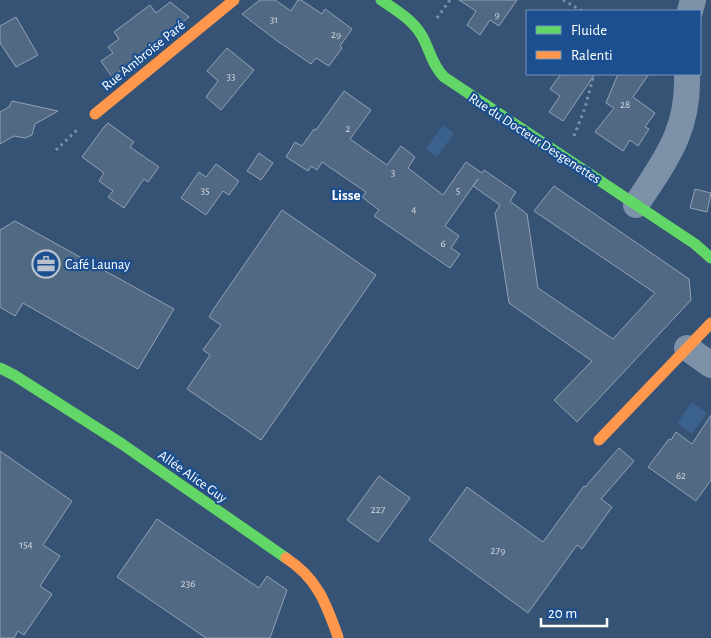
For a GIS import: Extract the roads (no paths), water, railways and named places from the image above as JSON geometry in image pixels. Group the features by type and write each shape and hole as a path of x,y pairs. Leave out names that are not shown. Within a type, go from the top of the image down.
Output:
{"street":[{"name":"Rue Ambroise Paré","path":"95,114 234,0"},
{"name":"Rue du Docteur Desgenettes","path":"381,0 414,25 423,37 436,70 444,77 695,244 711,258"},
{"path":"636,205 672,150 683,122 687,75"},
{"path":"599,440 711,323"},
{"path":"687,348 711,365"},
{"name":"Allée Alice Guy","path":"0,368 122,444 302,568 325,600 338,637"}],"water":[{"path":"443,125 454,133 437,157 426,149"},
{"path":"692,402 707,413 692,434 677,423"}],"place":[{"name":"Café Launay","path":"46,264"}],"district":[{"name":"Lisse","path":"346,195"}]}
